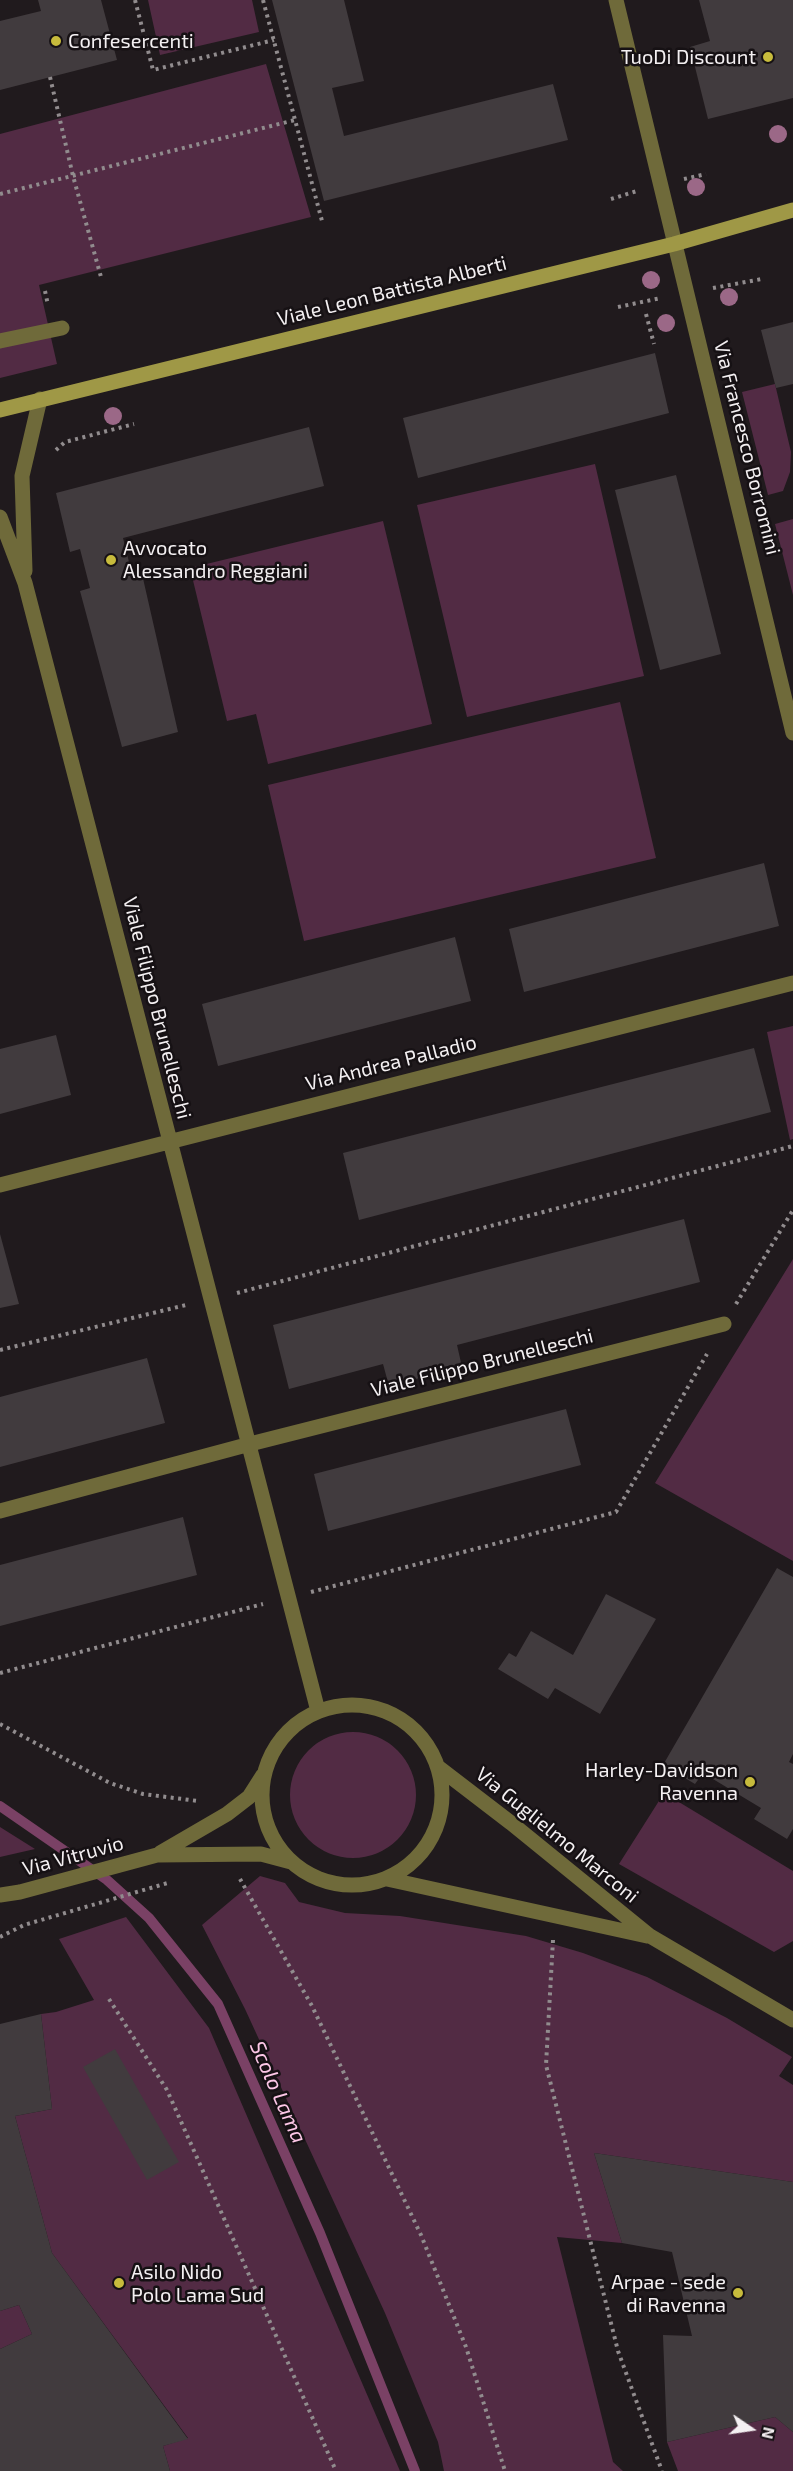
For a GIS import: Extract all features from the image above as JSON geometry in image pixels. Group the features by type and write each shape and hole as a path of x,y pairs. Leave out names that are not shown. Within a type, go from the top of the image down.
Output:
{"main road":[{"name":"Viale Leon Battista Alberti","path":"0,410 674,244 793,210"}],"street":[{"name":"Via Francesco Borromini","path":"616,0 793,733"},
{"path":"0,341 62,328"},
{"name":"Viale Filippo Brunelleschi","path":"25,583 22,476 40,399"},
{"name":"Viale Filippo Brunelleschi","path":"0,517 25,583 318,1711"},
{"name":"Via Andrea Palladio","path":"0,1185 793,982"},
{"name":"Viale Filippo Brunelleschi","path":"0,1511 250,1444 724,1324"},
{"path":"348,1705 376,1708 403,1721 424,1741 438,1767 442,1793 439,1820 428,1845 410,1865 387,1879 358,1886 329,1883 303,1871 281,1852 267,1827 262,1799 265,1772 276,1746 295,1725 318,1711 348,1705"},
{"name":"Via Guglielmo Marconi","path":"438,1767 651,1936 793,2020"},
{"name":"Via Vitruvio","path":"150,1857 227,1814 249,1797 265,1772"},
{"name":"Via Vitruvio","path":"0,1895 20,1892 150,1857 261,1854 294,1863"},
{"name":"Via Guglielmo Marconi","path":"387,1879 651,1936"}],"path":[{"path":"135,0 153,69 274,40"},
{"path":"263,0 322,221"},
{"path":"50,77 73,176 101,277"},
{"path":"0,194 295,120"},
{"path":"646,314 654,344"},
{"path":"52,454 65,442 134,424"},
{"path":"0,1350 212,1299 793,1146"},
{"path":"0,1673 616,1512 724,1324 793,1210"},
{"path":"0,1724 110,1783 143,1794 202,1801"},
{"path":"239,1876 312,2006 421,2235 466,2347 505,2471"},
{"path":"0,1937 24,1924 172,1882"},
{"path":"553,1939 546,2065 618,2351 662,2471"},
{"path":"109,1999 167,2090 336,2471"}],"shaded area":[{"path":"148,0 252,0 259,32 160,55"},
{"path":"266,64 311,217 39,285 57,364 0,378 0,134"},
{"path":"775,384 791,452 790,472 783,491 768,495 742,392"},
{"path":"595,464 644,676 467,717 417,505"},
{"path":"793,519 793,595 775,524"},
{"path":"383,521 432,724 268,764 256,714 227,721 190,568"},
{"path":"620,702 656,858 304,941 268,785"},
{"path":"793,1026 793,1139 790,1140 767,1032"},
{"path":"793,1259 793,1561 655,1483"},
{"path":"353,1732 377,1737 397,1751 411,1771 416,1795 411,1819 397,1839 377,1853 353,1858 329,1853 309,1839 295,1819 290,1795 295,1771 309,1751 329,1737"},
{"path":"664,1793 793,1871 793,1941 774,1952 619,1864"},
{"path":"0,1827 35,1849 0,1857"},
{"path":"260,1876 285,1883 299,1902 345,1913 400,1916 526,1936 583,1953 647,1977 727,2018 792,2057 779,2076 793,2085 793,2182 594,2153 622,2243 557,2237 613,2462 623,2471 444,2471 438,2442 385,2313 245,2009 202,1925"},
{"path":"126,1917 209,2028 400,2471 170,2471 163,2446 188,2438 52,2253 15,2116 52,2109 41,2014 56,2012 94,2000 59,1939"},
{"path":"19,2305 32,2334 0,2349 0,2311"},
{"path":"775,2417 793,2432 793,2471 678,2471 667,2442"}],"building":[{"name":"Confesercenti","path":"38,0 101,0 117,60 0,90 0,21 41,11"},
{"path":"272,0 344,0 364,81 332,88 344,136 553,84 568,140 324,201"},
{"path":"699,0 793,0 793,98 708,119 690,47 710,41"},
{"path":"793,322 793,384 776,388 761,330"},
{"path":"655,353 669,413 418,478 403,418"},
{"path":"309,427 324,486 123,538 133,578 142,574 178,732 122,747 80,591 90,588 80,549 70,552 56,493"},
{"path":"676,475 721,654 660,670 615,490"},
{"path":"764,863 779,926 524,992 509,929"},
{"path":"455,937 471,1001 218,1066 202,1004"},
{"path":"56,1035 71,1095 0,1114 0,1049"},
{"path":"754,1048 771,1112 359,1220 343,1153"},
{"path":"684,1219 700,1282 457,1345 462,1367 389,1386 383,1364 289,1389 273,1325"},
{"path":"0,1234 19,1304 0,1308"},
{"path":"147,1358 165,1423 0,1467 0,1397"},
{"path":"566,1409 581,1465 328,1531 314,1474"},
{"path":"183,1517 197,1575 0,1626 0,1565"},
{"path":"777,1568 793,1577 793,1754 789,1762 793,1764 793,1829 787,1839 754,1819 761,1808 703,1773 695,1784 663,1765"},
{"path":"606,1594 656,1619 600,1714 555,1688 548,1699 498,1669 509,1653 516,1657 531,1631 573,1655"},
{"path":"41,2014 52,2109 15,2116 52,2253 188,2439 163,2446 170,2471 0,2471 0,2349 32,2334 19,2305 0,2311 0,2024"},
{"path":"115,2049 179,2162 147,2180 83,2067"},
{"name":"Arpae - sede di Ravenna","path":"594,2153 793,2182 793,2432 775,2417 667,2442 663,2335 692,2336 672,2252 622,2243"}],"waterway":[{"name":"Scolo Lama","path":"0,1806 107,1880 149,1918 218,2004 320,2233 415,2471"}],"place":[{"name":"Confesercenti","path":"56,41"},
{"name":"TuoDi Discount","path":"768,57"},
{"name":"Avvocato Alessandro Reggiani","path":"111,560"},
{"name":"Harley-Davidson Ravenna","path":"750,1782"},
{"name":"Asilo Nido Polo Lama Sud","path":"119,2283"},
{"name":"Arpae - sede di Ravenna","path":"738,2293"}]}
